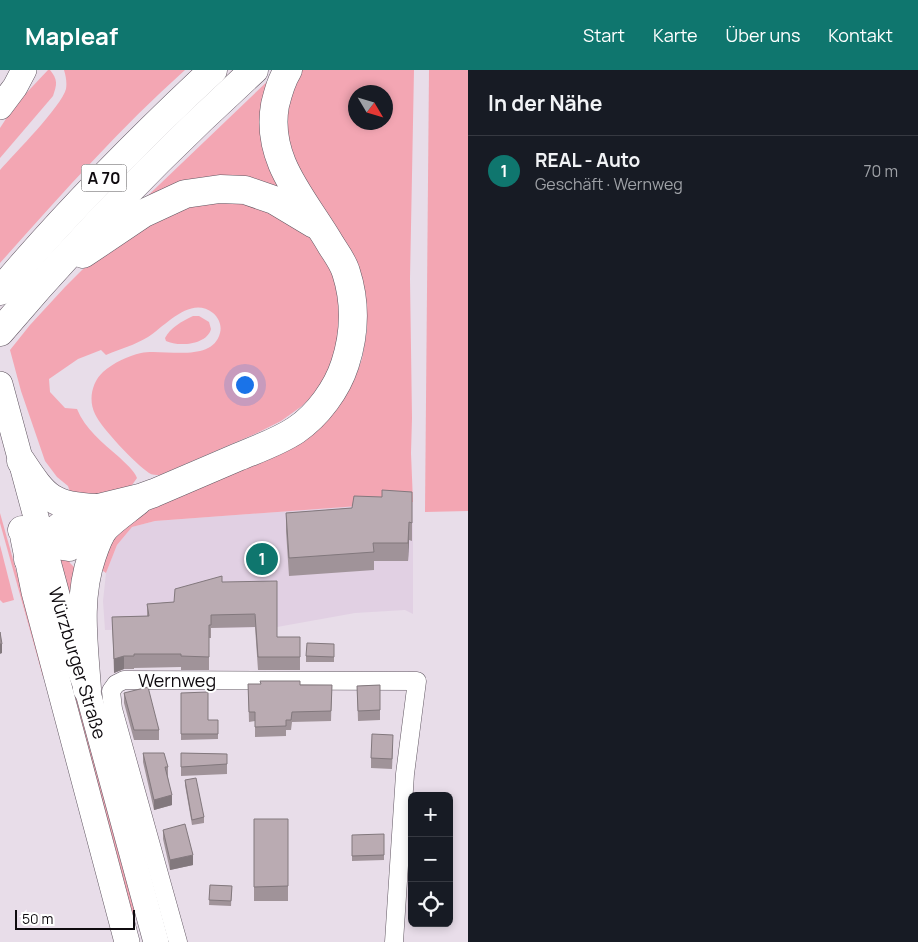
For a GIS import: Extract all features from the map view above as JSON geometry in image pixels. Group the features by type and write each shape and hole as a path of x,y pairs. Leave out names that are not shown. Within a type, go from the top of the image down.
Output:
{"highway":[{"name":"A 70","path":"0,291 74,209 213,70"},
{"name":"A 70","path":"0,332 41,284 126,193 254,70"},
{"path":"31,544 69,547 101,519 143,497 274,442 297,430 314,414 330,394 342,374 354,326 353,302 345,270 321,228 286,174 273,136 277,97 288,70"},
{"path":"41,284 144,213 185,194 220,188 245,190 274,200 321,228"},
{"path":"11,455 38,486 58,503 76,507 101,519"},
{"path":"87,689 83,627 84,583 101,519"}],"main road":[{"path":"0,82 14,70"},
{"path":"0,107 15,87 24,70"},
{"name":"Würzburger Straße","path":"3,395 11,455 31,544 87,689 156,942"},
{"name":"Würzburger Straße","path":"31,544 34,592 69,720 93,819 127,940"}],"street":[{"name":"Wernweg","path":"178,942 114,709 111,691 116,684 124,680 417,681 405,774 394,942"}],"shaded area":[{"path":"48,70 56,79 53,96 0,158 0,128 15,105"},
{"path":"64,70 185,70 113,140 0,263 0,170 56,107 66,89"},
{"path":"299,70 414,70 410,279 413,502 155,521 132,527 117,545 106,573 96,566 108,543 129,522 339,402 354,380 362,359 367,330 366,303 306,191 281,121"},
{"path":"429,70 468,70 468,511 425,512"},
{"path":"274,75 291,196 258,185 137,206"},
{"path":"243,200 283,213 319,244 343,295 343,342 318,390 302,406 281,421 257,433 160,475 149,473 104,428 93,409 92,392 96,381 103,372 126,358 150,352 197,352 215,343 221,328 217,317 205,308 196,307 188,310 171,319 148,337 133,345 106,355 101,350 78,359 49,379 50,392 65,408 77,409 90,429 134,472 137,478 132,485 91,499 71,495 68,486 57,477 45,461 21,391 10,350 65,287 82,270 110,248 185,205"},
{"path":"193,316 199,316 209,322 211,329 204,338 184,344 166,341 167,334 173,328"},
{"path":"413,502 413,614 405,610 355,613 277,627 105,630 103,601 106,573 117,545 132,527 155,521"},
{"path":"0,513 46,677 43,677 0,523"},
{"path":"0,545 14,600 3,603 0,600"},
{"path":"68,557 70,563 78,571 74,612 54,561"},
{"path":"47,581 139,914 131,917 63,656"}],"building":[{"path":"382,490 412,492 412,523 409,522 408,543 373,543 374,552 289,558 286,513 352,508 354,496 382,497"},
{"path":"222,576 222,582 277,581 277,637 300,637 300,657 258,657 255,614 211,615 211,625 209,625 209,657 181,656 181,654 134,654 134,656 114,659 112,617 149,616 147,604 174,602 175,589"},
{"path":"307,643 334,644 334,657 306,656"},
{"path":"260,681 300,681 300,685 332,685 331,711 292,712 291,720 286,720 286,726 255,727 255,712 249,712 248,684 261,684"},
{"path":"380,685 380,710 358,711 357,686"},
{"path":"148,687 159,730 134,730 124,693"},
{"path":"208,692 208,720 218,720 218,734 181,734 181,693"},
{"path":"372,734 393,735 392,759 371,758"},
{"path":"143,753 164,753 168,767 165,767 172,795 154,800"},
{"path":"181,753 227,754 227,764 181,767"},
{"path":"196,778 204,817 192,820 185,780"},
{"path":"254,819 288,819 288,886 254,887"},
{"path":"185,824 193,855 170,860 163,830"},
{"path":"384,834 384,855 352,856 352,835"},
{"path":"210,885 232,886 231,901 209,900"}],"place":[{"name":"REAL - Auto","path":"262,559"}]}
